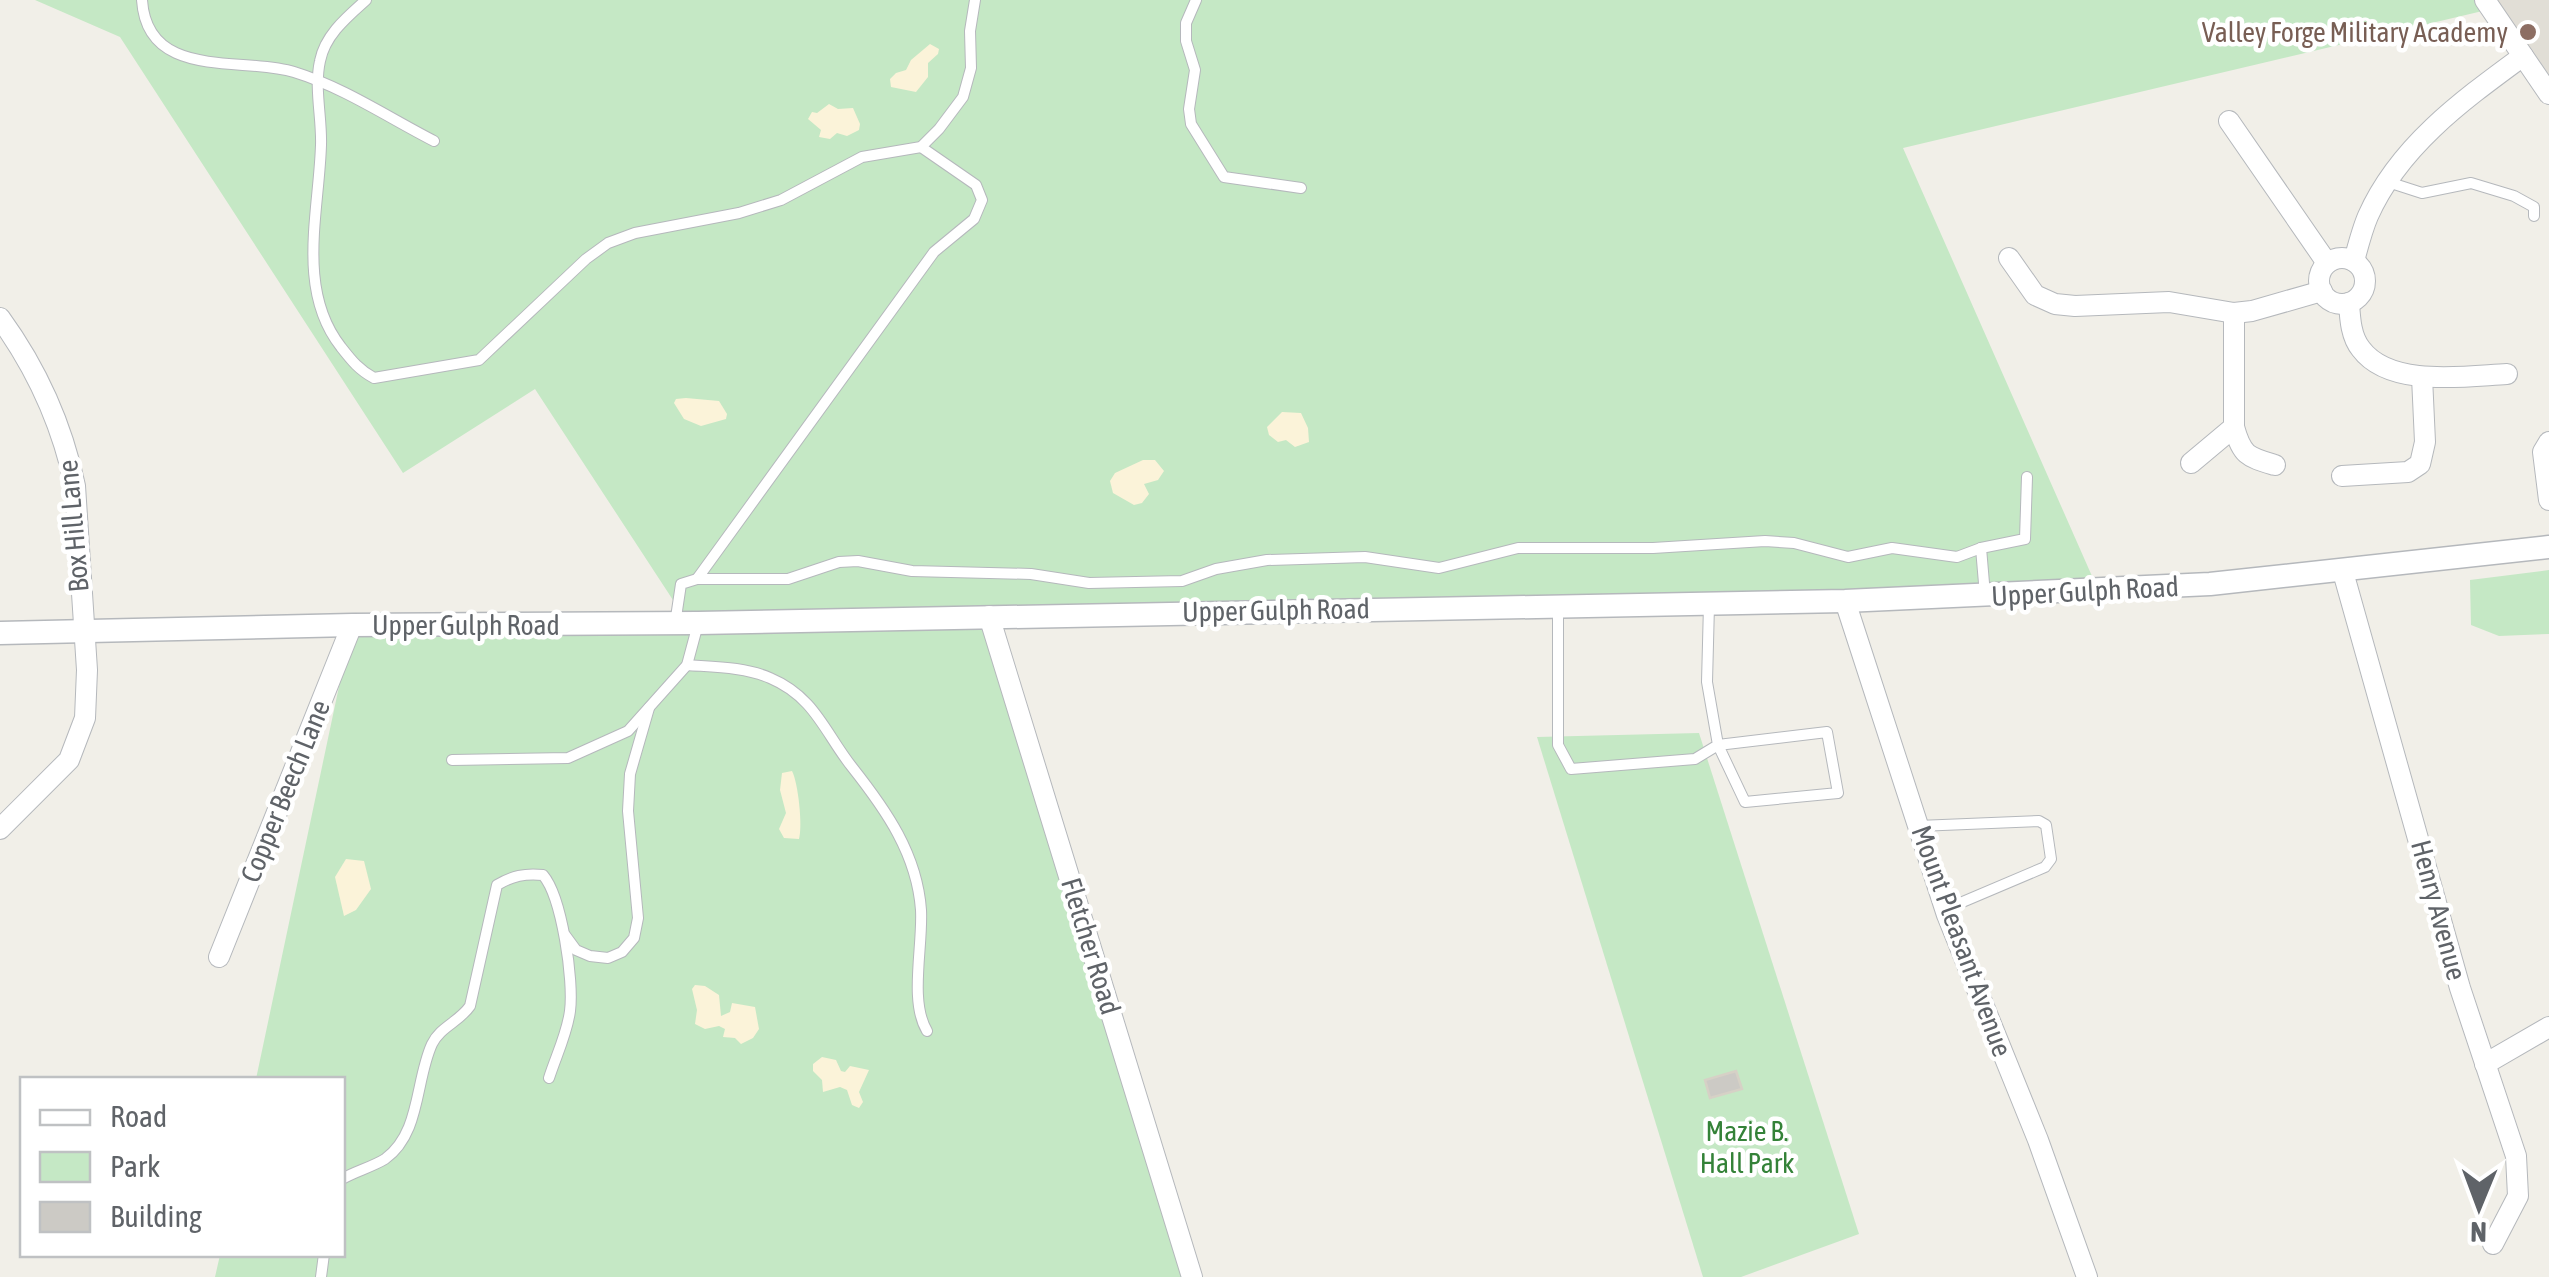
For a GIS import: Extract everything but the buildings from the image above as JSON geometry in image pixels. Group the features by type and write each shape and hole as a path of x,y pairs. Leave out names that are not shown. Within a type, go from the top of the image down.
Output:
{"street":[{"path":"2485,0 2549,94"},
{"path":"2354,261 2368,216 2411,150 2438,121 2522,56"},
{"path":"2228,121 2327,263"},
{"path":"2009,258 2036,295 2055,304 2169,302 2234,312 2252,311 2322,291"},
{"path":"2346,258 2354,261 2362,268 2366,283 2356,300 2336,303 2322,291 2320,275 2327,263 2346,258"},
{"path":"2349,303 2351,329 2361,351 2386,368 2422,378 2507,374"},
{"path":"2234,312 2234,428 2249,458 2275,465"},
{"name":"Box Hill Lane","path":"0,318 40,380 70,460 75,486 83,631"},
{"path":"2342,476 2408,472 2420,464 2425,442 2422,378"},
{"path":"2191,463 2234,428"},
{"path":"2549,442 2544,452 2549,500"},
{"name":"Upper Gulph Road","path":"0,632 1845,602 2173,587 2344,572 2549,547"},
{"name":"Henry Avenue","path":"2344,572 2460,988 2516,1156 2518,1196 2494,1244"},
{"name":"Mount Pleasant Avenue","path":"1845,602 1945,909 2038,1140 2086,1277"},
{"name":"Fletcher Road","path":"990,616 1192,1277"},
{"name":"Copper Beech Lane","path":"219,957 352,625"},
{"path":"0,828 55,777 80,739 87,670 83,631"},
{"path":"2485,1064 2549,1028"}],"lane":[{"path":"142,0 142,14 154,37 180,56 207,63 291,70 434,141"},
{"path":"366,0 330,36 320,60 322,140 313,245 318,304 342,349 359,370 374,378 479,360 608,243 635,233 739,213 781,200 862,157 921,147 962,97 971,68 970,31 975,0"},
{"path":"1196,0 1186,23 1186,40 1195,70 1189,108 1191,124 1224,177 1300,188"},
{"path":"697,579 934,252 974,219 982,200 976,185 921,147"},
{"path":"2388,182 2422,193 2471,183 2514,196 2534,207 2534,216"},
{"path":"452,760 568,758 628,731 687,665 687,623 681,584 697,579 788,579 839,562 858,560 912,571 1030,574 1089,583 1182,581 1216,569 1267,560 1365,557 1439,568 1518,548 1652,548 1765,541 1794,543 1848,557 1892,548 1957,557 2025,539 2027,477"},
{"path":"1981,548 1985,596"},
{"path":"1558,606 1558,745 1570,769 1695,759 1718,745 1828,732 1838,793 1745,802 1718,745 1707,682 1709,604"},
{"path":"687,665 729,668 770,678 804,699 870,786 910,857 917,882 921,926 918,1016 926,1031"},
{"path":"564,935 576,950 608,958 622,952 634,938 638,918 628,811 630,774 649,708"},
{"path":"1918,826 2038,821 2046,825 2051,859 2045,867 1945,909"},
{"path":"345,1178 382,1161 396,1149 414,1113 431,1046 440,1032 461,1019 470,1006 497,885 512,877 543,875 551,884 564,935 571,1006 549,1078"}],"shaded area":[{"name":"Valley Forge Military Academy","path":"2485,0 2549,0 2549,94"}],"green space":[{"path":"35,0 2485,0 2491,9 1903,148 2099,592 990,616 1192,1277 215,1277 220,1257 345,1257 345,1077 256,1077 352,625 688,623 535,389 403,473 120,37"},
{"path":"2549,570 2549,634 2499,636 2471,625 2470,580"},
{"name":"Mazie B. Hall Park","path":"1699,733 1859,1234 1741,1277 1703,1277 1537,737"}],"sand":[{"path":"930,44 939,49 938,54 928,63 928,77 916,92 891,87 890,79 906,70 911,60"},
{"path":"829,104 838,109 853,108 859,130 847,136 837,133 830,139 819,137 821,130 808,119 812,112 817,113"},
{"path":"686,398 719,401 726,419 701,426 684,419 674,403"},
{"path":"1282,412 1301,413 1309,442 1295,447 1269,435 1267,427"},
{"path":"1143,460 1155,460 1164,471 1158,480 1144,484 1149,494 1142,503 1134,505 1113,493 1110,481 1115,473"},
{"path":"792,771 799,804 799,839 784,838 779,829 786,813 780,790 782,773"},
{"path":"346,859 364,861 371,889 356,910 344,916 335,877"},
{"path":"695,985 719,995 721,1016 730,1012 732,1003 755,1007 759,1029 753,1038 741,1044 735,1038 723,1037 725,1029 719,1026 705,1029 695,1024"},
{"path":"822,1057 836,1060 841,1071 850,1066 869,1070 859,1092 863,1102 859,1108 852,1105 847,1090 840,1087 823,1092 822,1080 813,1071 813,1064"}],"place":[{"name":"Valley Forge Military Academy","path":"2528,32"}]}
